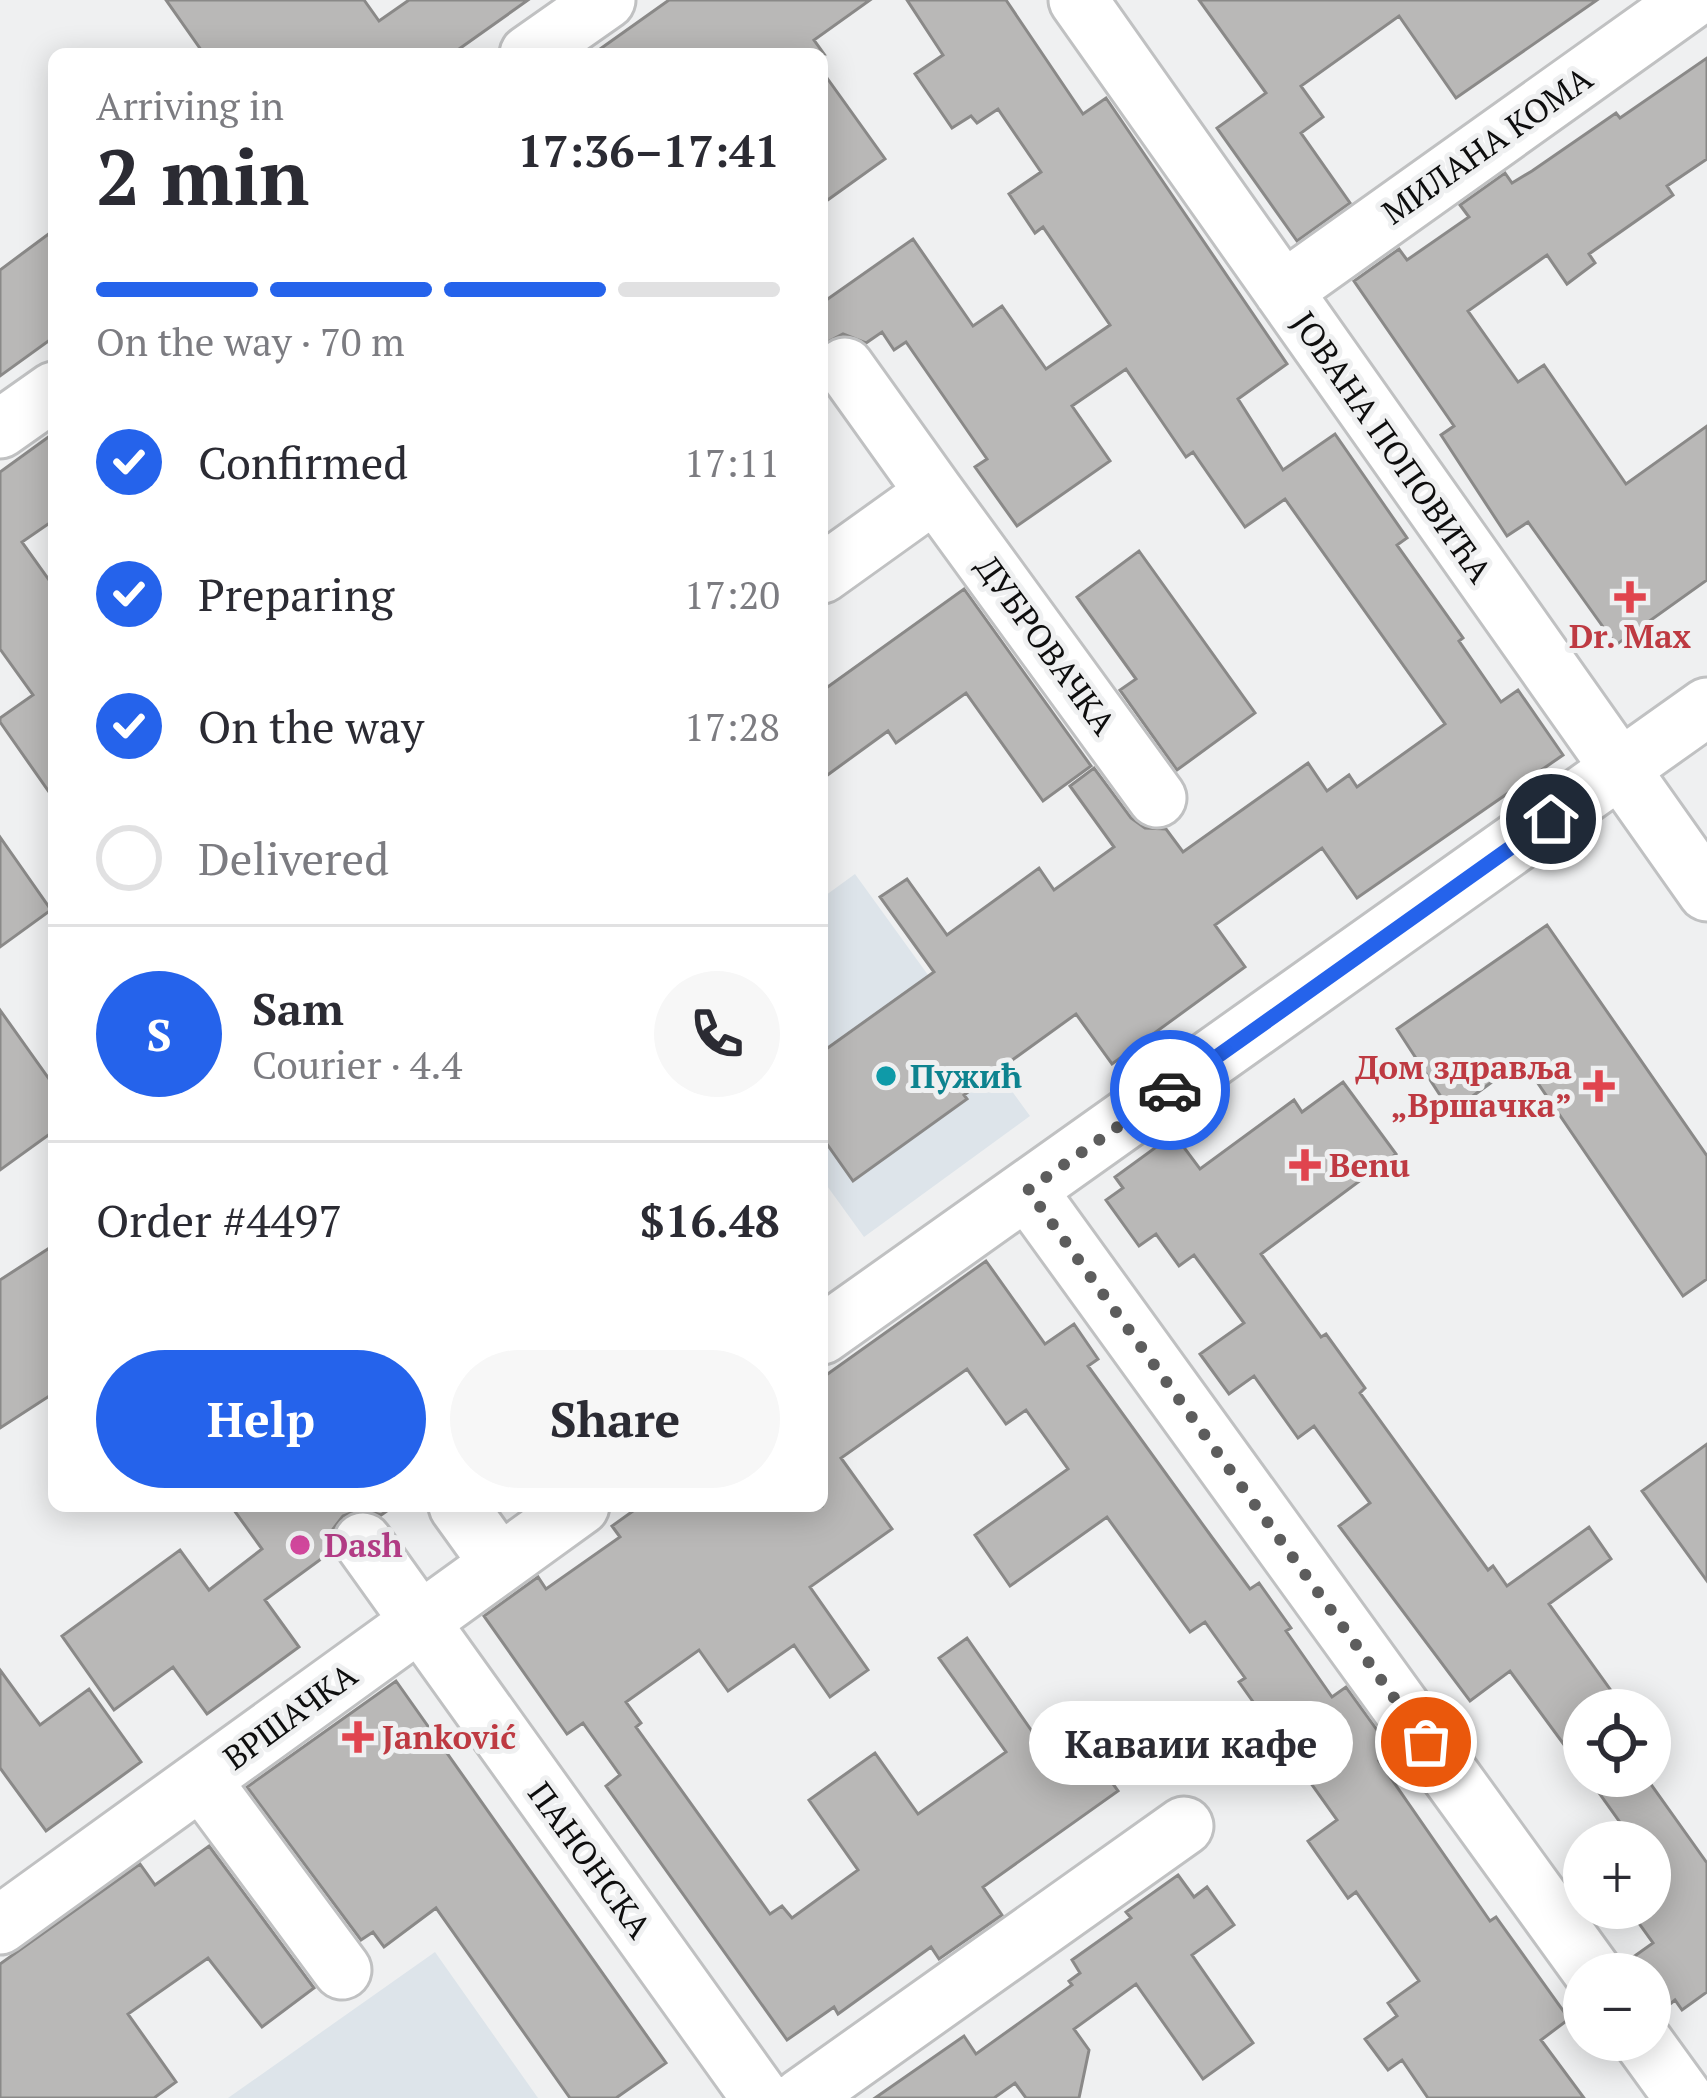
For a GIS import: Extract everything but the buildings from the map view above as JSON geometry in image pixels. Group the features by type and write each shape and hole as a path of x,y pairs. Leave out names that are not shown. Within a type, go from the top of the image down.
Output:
{"street":[{"path":"538,48 606,0"},
{"name":"ЈОВАНА ПОПОВИЋА","path":"1078,0 1707,892"},
{"name":"МИЛАНА КОМА","path":"1283,291 1691,0"},
{"name":"ДУБРОВАЧКА","path":"845,367 1156,798"},
{"path":"0,429 48,395"},
{"path":"828,570 935,493"},
{"path":"828,1331 1707,707"},
{"path":"1028,1190 1579,1953"},
{"path":"462,1512 500,1563"},
{"name":"ВРШАЧКА","path":"0,1925 572,1512"},
{"name":"ПАНОНСКА","path":"363,1542 761,2098"},
{"path":"202,1781 341,1970"},
{"path":"801,2098 1184,1826"},
{"path":"1657,2061 1684,2098"}],"shaded area":[{"path":"855,874 1030,1116 864,1237 828,1187 828,894"},
{"path":"435,1952 538,2098 228,2098"}],"way so far":[{"path":"1170,1090 1028,1190 1426,1742"}],"place":[{"name":"Dr. Max","path":"1630,597"},
{"name":"Пужић","path":"886,1076"},
{"name":"Дом здравља „Вршачка”","path":"1599,1086"},
{"name":"Benu","path":"1305,1165"},
{"name":"Dash","path":"300,1545"},
{"name":"Janković","path":"358,1737"},
{"name":"Каваии кафе","path":"1426,1742"}],"route":[{"path":"1170,1090 1551,819"}]}
